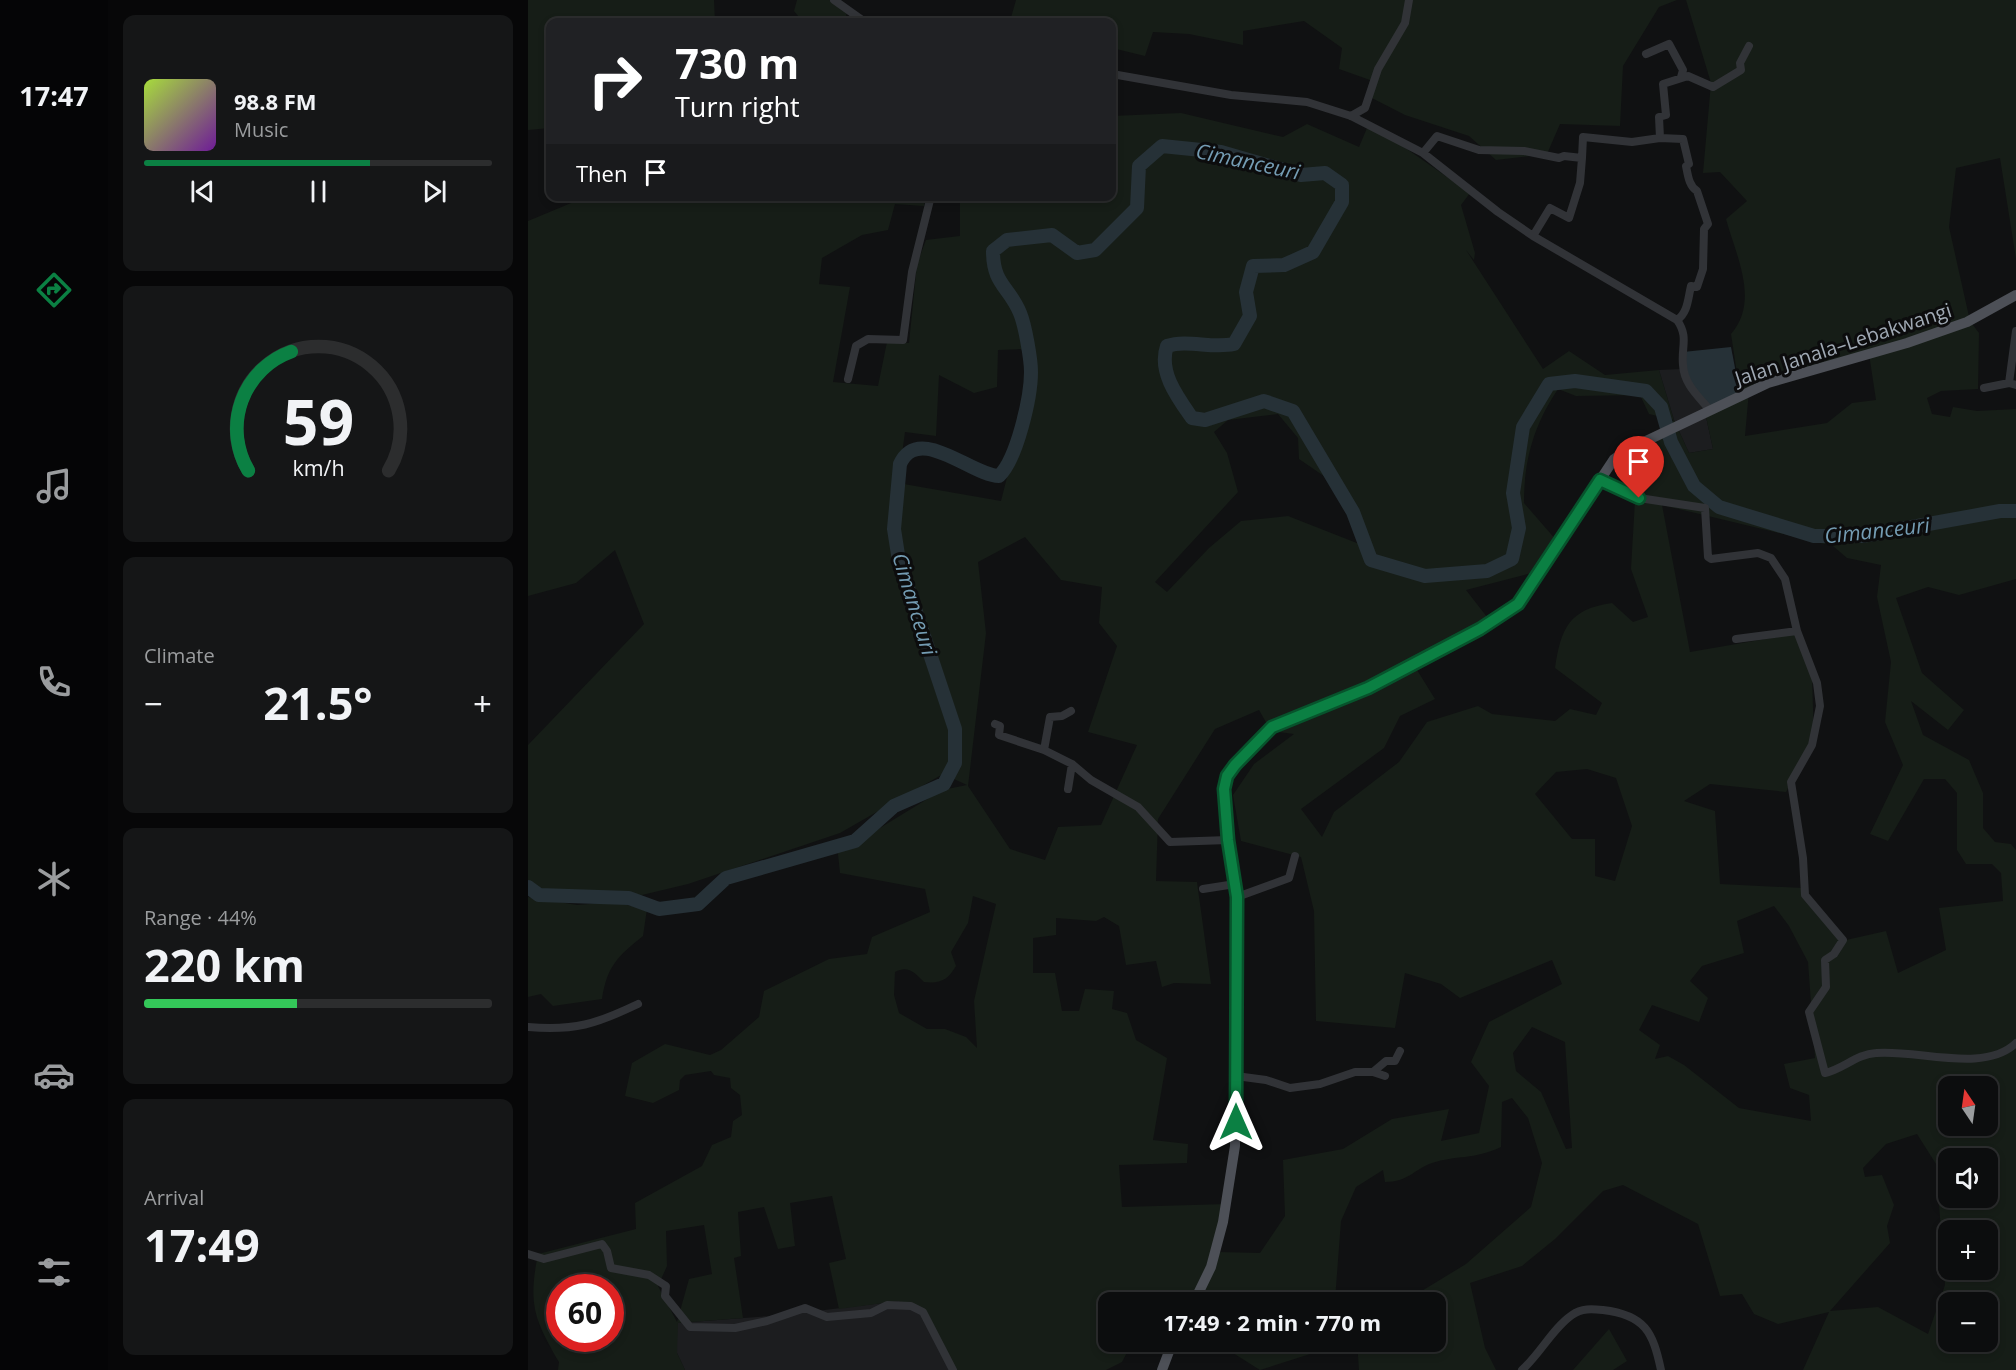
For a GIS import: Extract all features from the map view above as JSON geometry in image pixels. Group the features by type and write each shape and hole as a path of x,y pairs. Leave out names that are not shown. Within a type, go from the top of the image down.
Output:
{"main road":[{"name":"Jalan Janala–Lebakwangi","path":"1600,480 1614,459 1709,409 1768,383 1907,343 1967,322 2015,298"},
{"path":"1199,1292 1211,1266 1231,1179 1236,1146 1237,897 1228,840 1224,789 1227,776 1272,727 1368,688 1503,615 1518,604 1600,480"},
{"path":"1165,1369 1170,1352"}],"street":[{"path":"834,0 859,18"},
{"path":"1351,116 1365,108 1378,69 1405,23 1408,0"},
{"path":"1646,54 1669,44 1683,70 1682,77"},
{"path":"1660,138 1659,117 1666,115 1663,84 1688,76 1713,87 1741,70 1740,63 1749,46"},
{"path":"1116,75 1231,95 1307,102 1351,116 1423,153 1497,212 1533,236 1677,320 1686,339 1683,366 1690,387 1709,409"},
{"path":"1423,153 1437,136 1479,150 1524,151 1560,158 1563,156 1582,158"},
{"path":"1533,236 1550,208 1569,218 1580,183 1583,137 1632,142 1660,138 1683,139 1689,164 1686,166 1689,180 1692,188 1697,191 1708,224 1704,229 1703,269 1697,287 1691,286 1682,317 1677,320"},
{"path":"848,379 856,346 868,339 903,340 912,272 930,201"},
{"path":"1984,388 2013,384 2016,331"},
{"path":"1600,480 1639,498 1705,508 1706,553 1711,559 1758,553 1771,558 1785,579 1797,631 1817,683 1820,706 1812,745 1791,782 1803,858 1805,895 1843,940 1834,954 1825,960 1826,987 1809,1011 1825,1073 1837,1071 1848,1062 1875,1053 1982,1059 2009,1050 2016,1043"},
{"path":"1736,639 1797,631"},
{"path":"1044,750 1050,717 1062,716 1071,711"},
{"path":"995,724 1000,726 999,735 1044,750 1072,764 1091,780 1138,807 1170,842 1228,840"},
{"path":"1068,789 1072,764"},
{"path":"1237,897 1289,878 1295,856"},
{"path":"1203,889 1235,884"},
{"path":"528,1027 552,1029 598,1023 638,1004"},
{"path":"1373,1072 1386,1061 1395,1061 1400,1051"},
{"path":"1236,1076 1266,1080 1290,1088 1320,1084 1355,1072 1373,1072 1385,1076"},
{"path":"528,1254 544,1259 602,1244 607,1251 611,1268 649,1275 666,1286 665,1296 675,1310 690,1327 697,1328 735,1328 767,1321 805,1308 827,1317 871,1313 887,1305 911,1306 923,1311 953,1370"},
{"path":"1522,1370 1536,1358 1565,1321 1573,1314 1588,1308 1626,1314 1641,1323 1653,1337 1661,1370"}],"shaded area":[{"path":"528,0 714,0 715,18 546,18 546,128 528,130"},
{"path":"797,0 829,0 847,12 846,18 800,18 794,11"},
{"path":"1016,0 1677,0 1659,7 1623,66 1620,126 1560,124 1547,154 1496,160 1469,136 1405,115 1366,95 1370,80 1339,69 1342,48 1304,21 1243,31 1243,45 1189,34 1153,32 1145,56 1116,49 1116,18 1011,18"},
{"path":"1686,0 2016,0 2016,259 2000,158 1956,168 1949,227 1970,321 1979,333 1978,389 1941,391 1927,398 1932,414 1950,417 1953,407 1977,411 2016,409 2016,579 1959,595 1928,587 1896,598 1922,673 1964,710 1948,730 1911,701 1923,735 1969,760 1983,793 1983,828 1995,842 2011,844 2016,850 2016,1370 1803,1370 1829,1312 1778,1324 1754,1314 1742,1294 1720,1296 1698,1224 1623,1185 1603,1191 1555,1239 1522,1266 1470,1283 1485,1348 1496,1370 1359,1370 1358,1352 1446,1352 1446,1292 1420,1292 1466,1264 1531,1207 1542,1163 1528,1118 1512,1098 1502,1102 1501,1147 1474,1156 1432,1163 1399,1180 1385,1182 1383,1170 1356,1187 1341,1221 1336,1292 1098,1292 1098,1352 1127,1352 1122,1362 1106,1370 951,1370 917,1308 898,1301 839,1309 829,1263 846,1259 832,1196 790,1203 795,1246 778,1249 764,1207 738,1212 741,1256 734,1258 743,1318 678,1323 677,1353 685,1370 558,1370 559,1362 554,1352 624,1352 624,1274 546,1274 546,1338 535,1311 534,1286 538,1254 636,1229 635,1203 702,1166 712,1145 731,1137 733,1121 742,1115 740,1095 731,1088 730,1078 714,1075 711,1071 685,1075 680,1080 679,1090 653,1103 625,1096 632,1063 665,1044 710,1055 721,1050 759,1017 764,991 829,959 867,954 872,937 930,912 925,889 840,873 837,845 862,839 942,790 967,785 943,774 840,833 688,884 642,895 539,889 528,880 528,745 644,624 615,550 576,583 528,596 528,221 576,201 925,201 924,206 895,204 888,230 862,235 822,258 819,284 850,287 833,382 878,386 887,342 909,343 917,264 926,240 960,236 960,201 1116,201 1116,116 1181,113 1283,137 1307,124 1359,147 1367,128 1394,140 1470,193 1461,205 1475,253 1474,260 1466,250 1543,369 1569,351 1605,375 1659,370 1674,420 1689,453 1713,449 1705,412 1740,393 1731,334 1740,321 1745,293 1740,263 1726,219 1747,201 1720,172 1703,173 1711,83","holes":["1021,349 1034,371 1001,501 898,483 905,432 936,436 939,375 974,393 997,387 998,350","1869,354 1876,400 1852,403 1827,423 1745,436 1749,391","1558,389 1576,396 1640,395 1649,414 1674,420 1609,464 1640,472 1635,500 1631,569 1648,617 1633,622 1612,603 1586,610 1577,616 1564,631 1555,668 1602,703 1596,715 1570,709 1555,721 1492,714 1478,706 1427,722 1399,762 1334,812 1322,837 1301,809 1384,748 1400,716 1435,699 1417,670 1494,626 1466,590 1543,570 1557,541 1524,503 1524,487 1532,443 1543,416","1278,414 1298,438 1299,459 1350,494 1372,549 1288,516 1241,521 1209,548 1167,592 1155,582 1238,492 1227,453 1214,432 1228,420","1662,505 1833,546 1847,558 1881,565 1877,597 1891,662 1885,722 1903,765 1870,834 1888,841 1924,779 1945,779 1957,793 1957,850 1966,864 1992,864 2001,873 2003,901 1939,908 1946,950 1898,973 1886,931 1846,940 1803,888 1720,884 1715,811 1684,801 1710,784 1786,792 1814,742 1812,675 1800,633 1690,652","1025,537 1061,580 1102,587 1099,623 1117,646 1088,732 1137,745 1101,825 1058,827 1045,860 1010,849 968,786 986,633 978,562","1259,710 1271,731 1294,734 1254,764 1233,795 1241,841 1301,857 1314,911 1316,1021 1395,1028 1405,973 1441,984 1460,998 1552,960 1562,984 1489,1022 1471,1062 1489,1086 1479,1133 1441,1141 1449,1109 1392,1119 1343,1149 1283,1160 1285,1216 1260,1253 1219,1252 1227,1204 1122,1207 1119,1165 1187,1163 1188,1144 1153,1140 1167,1058 1136,1040 1127,1013 1112,1009 1114,991 1085,989 1079,1011 1062,1011 1055,973 1033,973 1033,938 1056,935 1056,918 1096,921 1104,917 1119,926 1126,965 1156,961 1162,987 1174,983 1211,984 1197,882 1156,881 1158,819 1215,729","1587,769 1616,778 1632,826 1615,881 1595,876 1595,839 1572,839 1535,794 1556,772","973,896 996,904 974,1001 977,1048 966,1037 945,1029 927,1029 899,1013 894,995 895,972 900,970 908,970 924,982 935,982 947,978 956,966 951,952 968,923","1774,906 1789,926 1808,962 1815,1058 1784,1064 1790,1088 1809,1095 1811,1121 1739,1108 1684,1065 1668,1056 1655,1059 1660,1045 1639,1030 1652,1005 1699,1022 1708,998 1690,981 1702,966 1744,953 1737,921","1532,1027 1565,1042 1572,1148 1566,1149 1541,1092 1516,1071 1513,1053","1917,1134 1936,1164 1938,1191 1938,1148 1998,1148 1998,1208 1939,1208 1940,1220 1998,1220 1998,1280 1945,1280 1943,1292 1998,1292 1998,1352 1938,1352 1938,1305 1928,1334 1878,1307 1830,1311 1890,1243 1887,1226 1894,1205 1882,1175 1865,1177 1863,1168 1886,1144","704,1225 712,1274 689,1279 677,1322 658,1286 667,1266 666,1231"]},
{"path":"1731,347 1740,394 1712,406 1692,392 1683,352"},
{"path":"1683,369 1712,406 1705,412 1713,449 1689,453 1674,420 1659,370"},
{"path":"528,897 577,905 613,902 647,909 643,936 615,963 607,978 602,999 553,1006 541,994 528,997"},
{"path":"899,1301 917,1308 951,1370 685,1370 677,1353 677,1323 783,1315"},
{"path":"1609,1329 1627,1361 1613,1370 1573,1370"},
{"path":"1231,1352 1316,1352 1260,1370"}],"waterway":[{"name":"Cimanceuri","path":"528,887 539,895 629,898 659,909 698,904 726,878 855,841 894,806 944,784 955,763 955,729 899,561 894,529 900,464 909,453 920,449 933,450 988,474 999,476 1006,468 1022,427 1029,396 1031,372 1022,318 999,278 993,251 1007,240 1052,235 1077,253 1095,250 1137,208 1139,166 1162,146 1221,152 1301,175 1325,173 1342,185 1342,202 1313,252 1284,265 1253,266 1246,292 1250,316 1234,344 1183,343 1167,346 1165,365 1171,384 1192,418 1205,420 1264,401 1293,411 1353,512 1371,560 1425,576 1487,571 1512,559 1519,528 1513,493 1523,427 1549,384 1575,381 1646,391 1661,407 1671,442 1694,486 1719,507 1814,536 1862,536 2000,511 2016,511"}],"route":[{"path":"1236,1122 1237,897 1228,840 1224,789 1227,776 1272,727 1368,688 1480,629 1518,604 1600,480 1639,498"}]}
